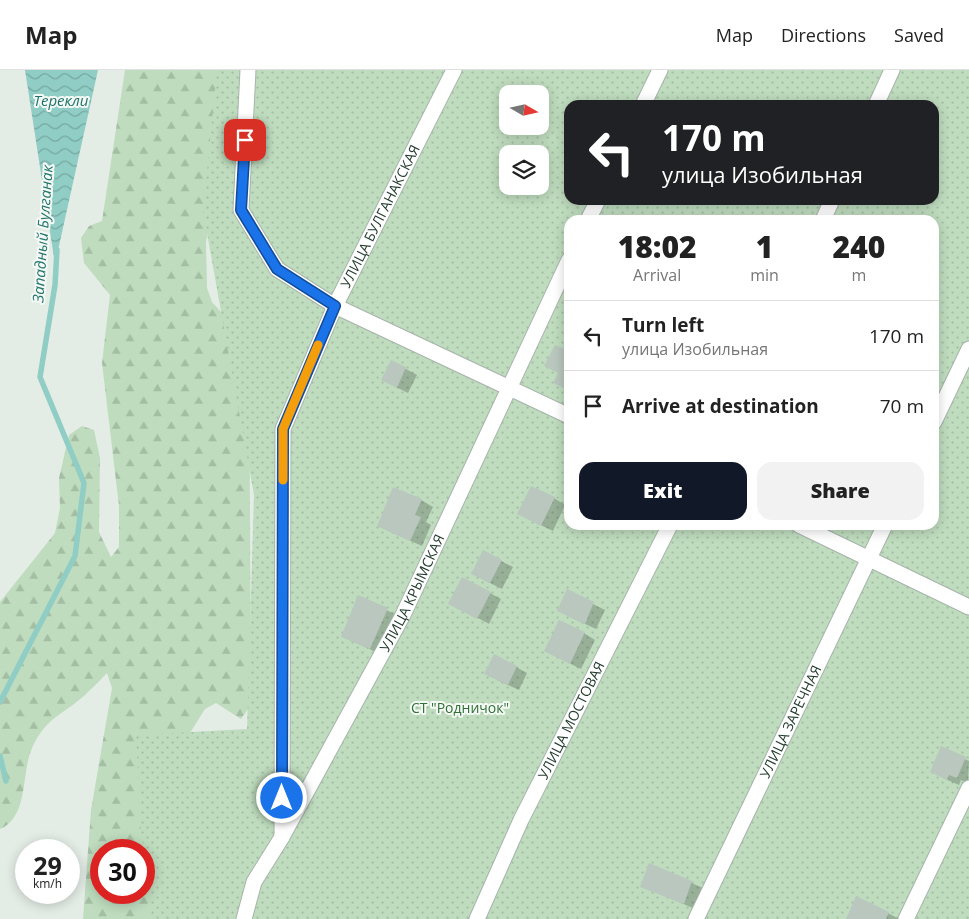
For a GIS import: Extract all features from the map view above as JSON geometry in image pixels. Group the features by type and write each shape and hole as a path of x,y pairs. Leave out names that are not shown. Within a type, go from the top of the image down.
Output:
{"street":[{"path":"248,70 241,210 277,269 335,306 564,414"},
{"name":"УЛИЦА БУЛГАНАКСКАЯ","path":"282,837 283,429 335,306 454,70"},
{"path":"645,100 660,70"},
{"path":"878,100 892,70"},
{"name":"УЛИЦА КРЫМСКАЯ","path":"244,919 254,882 282,837 403,615 564,270"},
{"path":"939,412 969,349"},
{"name":"УЛИЦА МОСТОВАЯ","path":"477,919 521,820 667,530"},
{"path":"809,530 969,607"},
{"name":"УЛИЦА ЗАРЕЧНАЯ","path":"696,919 882,530"},
{"path":"906,919 969,788"}],"green space":[{"path":"125,70 224,70 216,185 206,242 207,288 212,302 249,342 251,694 248,709 241,719 216,703 205,709 190,733 159,919 83,919 91,810 112,688 107,673 80,699 44,728 32,748 23,793 16,815 0,829 0,602 55,533 60,508 59,478 69,435 82,426 94,430 100,458 99,532 111,557 119,547 119,506 102,363 110,295 84,263 81,238 89,226 102,221"},
{"name":"СТ \"Родничок\"","path":"217,70 969,70 969,919 152,919 150,904 155,904 155,839 142,839 136,735 247,729 254,495 203,211"}],"water":[{"name":"Терекли","path":"25,70 98,70 55,264"}],"building":[{"path":"555,345 564,349 564,388 553,383 558,373 544,366"},
{"path":"391,360 406,367 397,388 381,380"},
{"path":"531,486 555,497 541,526 517,514"},
{"path":"393,487 422,499 415,515 421,517 410,541 377,526"},
{"path":"483,550 502,560 490,583 471,574"},
{"path":"462,577 491,592 477,619 448,604"},
{"path":"567,589 594,602 585,624 557,611"},
{"path":"358,595 388,608 370,649 341,637"},
{"path":"559,620 585,632 570,664 544,651"},
{"path":"494,654 517,666 508,685 484,674"},
{"path":"941,746 966,757 957,778 949,775 947,780 930,772"},
{"path":"649,863 692,881 684,904 640,887"},
{"path":"856,896 889,912 886,919 846,919"}],"waterway":[{"name":"Западный Булганак","path":"0,702 75,556 84,483 40,377 55,285 57,250"},
{"name":"Западный Булганак","path":"0,756 6,781"}],"slow traffic":[{"path":"283,480 283,429 318,345"}],"route":[{"path":"245,140 241,210 277,269 335,306 283,429 282,798"}]}
